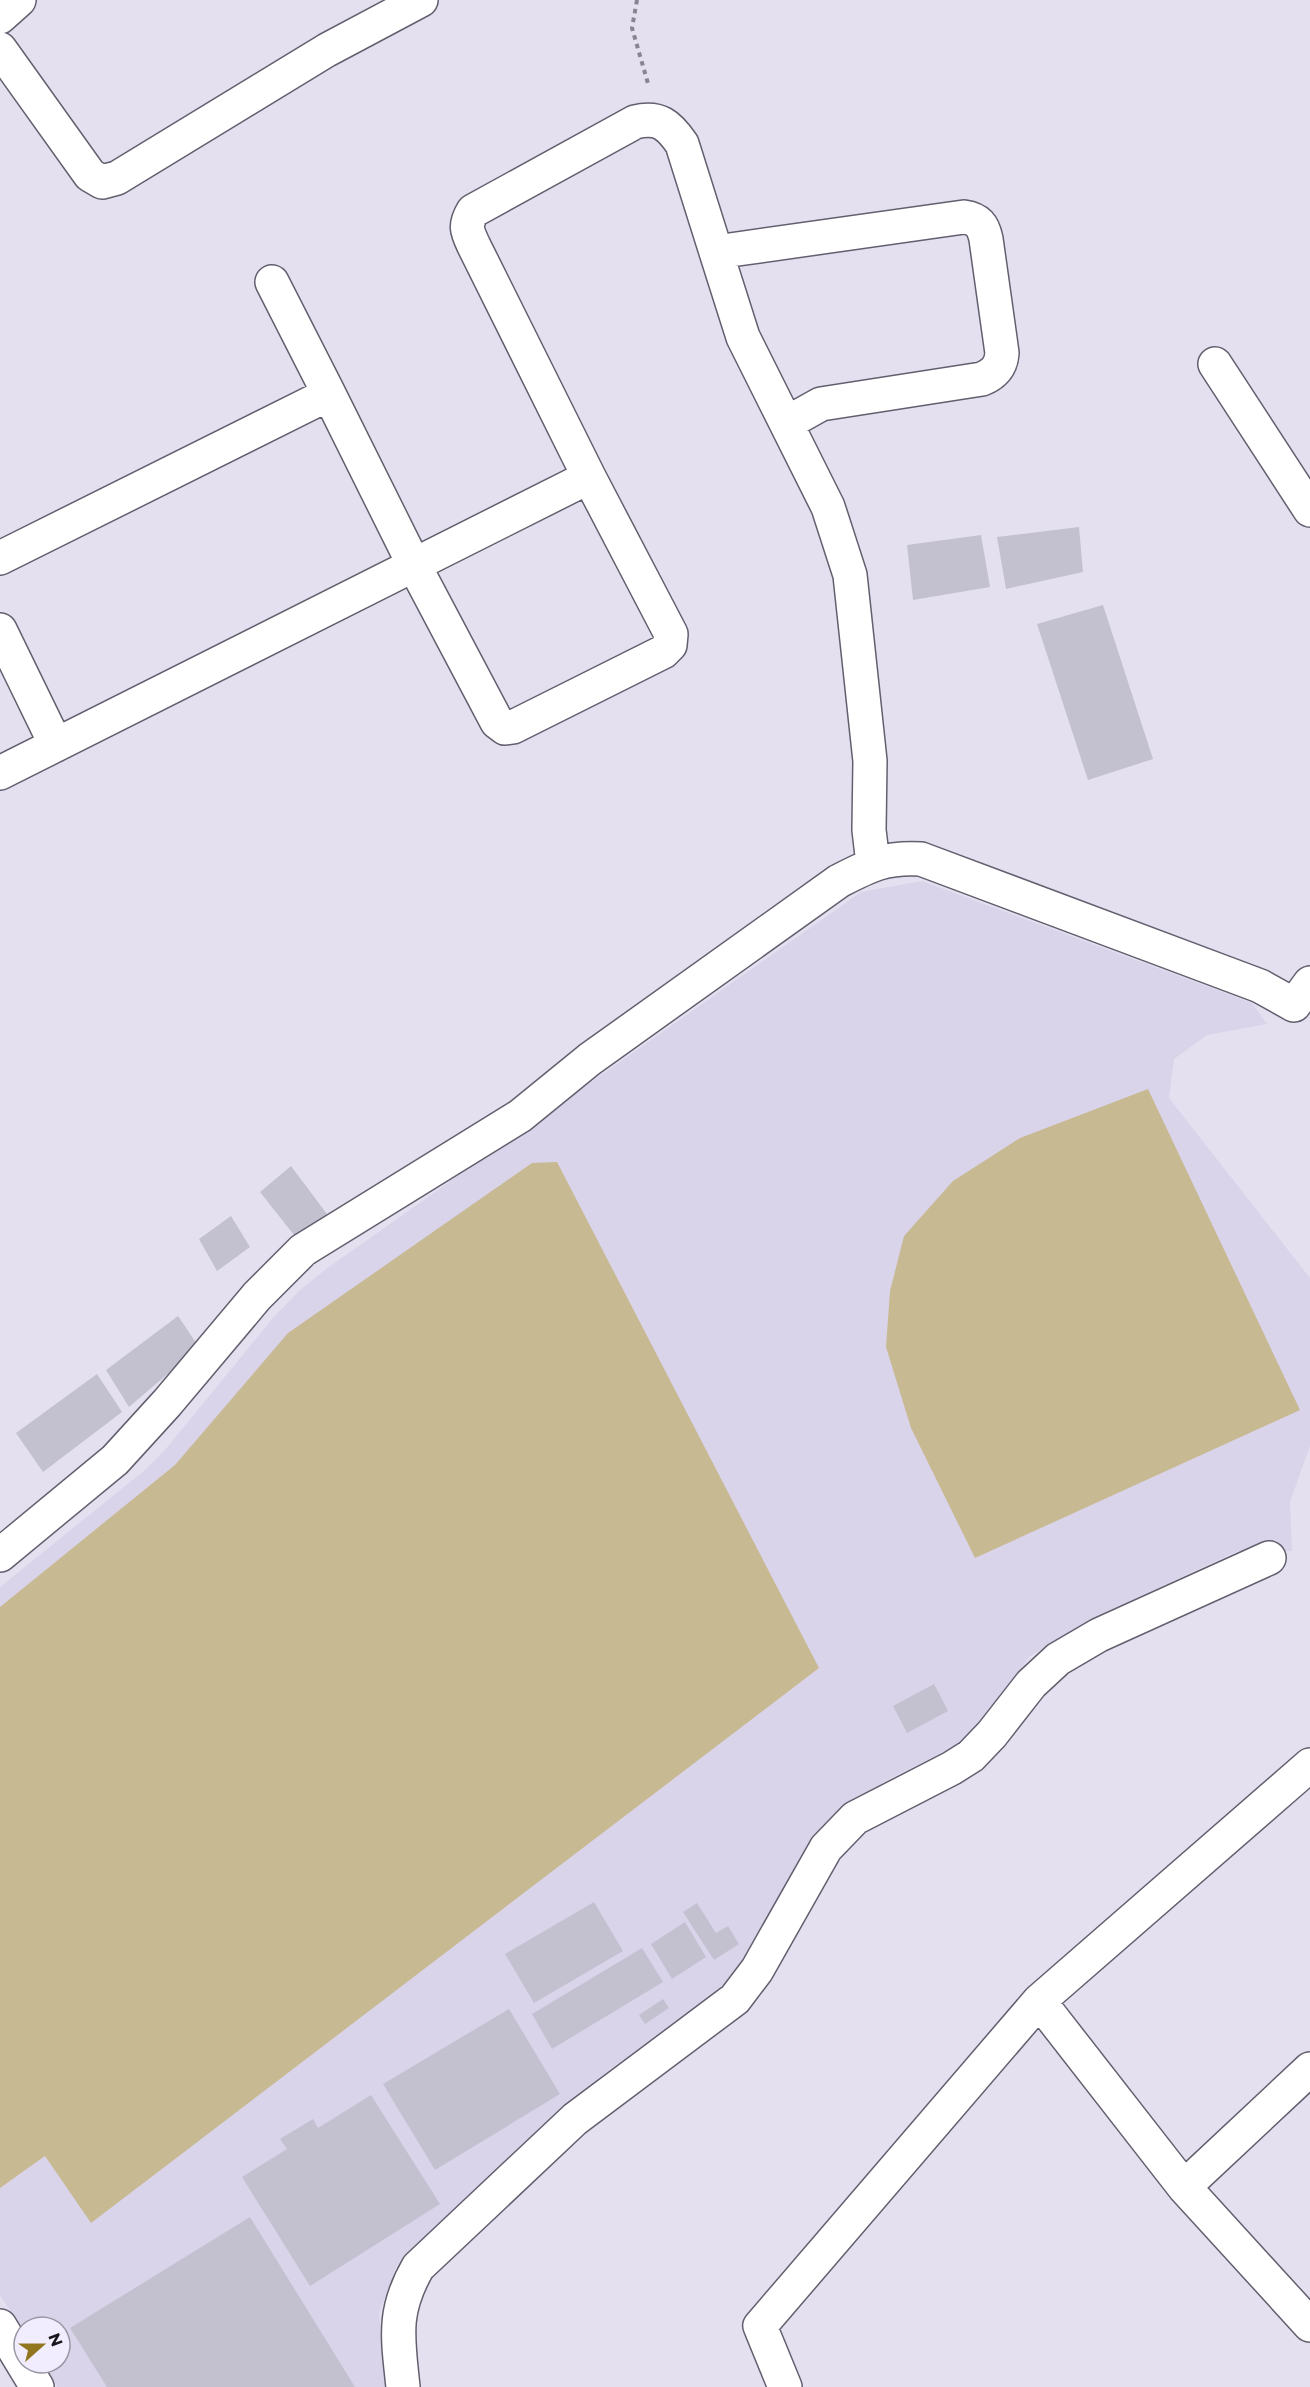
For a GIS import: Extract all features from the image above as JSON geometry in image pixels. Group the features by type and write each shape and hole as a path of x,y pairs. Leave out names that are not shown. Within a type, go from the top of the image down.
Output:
{"street":[{"path":"0,17 19,0"},
{"path":"0,49 90,175 102,182 117,178 327,50 421,0"},
{"path":"272,282 414,565 497,722 505,728 513,727 652,658 670,645 672,634 589,477 474,246 467,231 467,220 473,211 488,202 635,122 649,118 672,129 682,144 743,337 828,507 850,574 870,761 869,830 873,864"},
{"path":"716,252 964,217 973,218 980,223 984,231 1002,353 1001,363 992,375 982,379 821,404 787,423"},
{"path":"1215,364 1310,510"},
{"path":"0,558 329,394"},
{"path":"0,773 589,477"},
{"path":"0,630 56,745"},
{"path":"0,1555 115,1460 166,1404 257,1296 303,1250 520,1116 590,1059 830,887 873,864 898,858 921,859 1305,1001"},
{"path":"403,2387 398,2342 398,2316 405,2289 418,2267 575,2119 735,1999 757,1970 826,1848 855,1818 971,1756 992,1734 1031,1684 1058,1659 1099,1635 1269,1558"},
{"path":"785,2387 760,2326 1039,2001 1310,1765"},
{"path":"1039,2001 1184,2187 1310,2325"},
{"path":"1184,2187 1310,2069"},
{"path":"0,2326 37,2387"}],"path":[{"path":"637,0 632,28 650,91 649,118"}],"shaded area":[{"path":"922,881 1252,1003 1267,1024 1207,1035 1174,1059 1169,1098 1310,1278 1310,1446 1290,1502 1292,1551 1238,1551 1092,1618 1029,1657 985,1721 951,1748 891,1778 850,1803 814,1834 741,1970 702,2008 610,2069 397,2265 379,2313 386,2387 57,2387 50,2375 72,2375 72,2315 13,2315 0,2295 0,1587 145,1470 165,1450 273,1318 300,1290 326,1269 861,892"},
{"path":"1148,1089 1300,1410 975,1558 911,1428 886,1347 890,1291 904,1236 953,1181 1020,1138"},
{"path":"557,1162 819,1668 91,2223 45,2156 0,2188 0,1607 175,1465 288,1333 532,1163"}],"building":[{"path":"1079,527 1083,572 1006,589 997,537"},
{"path":"981,535 990,587 913,600 907,545"},
{"path":"1103,605 1153,759 1088,780 1037,624"},
{"path":"291,1166 327,1214 298,1240 260,1192"},
{"path":"231,1216 250,1247 217,1271 199,1239"},
{"path":"178,1316 199,1347 129,1407 106,1370"},
{"path":"97,1374 122,1412 43,1472 16,1433"},
{"path":"934,1684 948,1711 907,1733 893,1706"},
{"path":"594,1902 623,1951 534,2003 505,1954"},
{"path":"697,1903 716,1933 728,1926 739,1944 714,1960 683,1912"},
{"path":"685,1922 706,1957 672,1979 651,1944"},
{"path":"642,1948 663,1982 552,2049 532,2014"},
{"path":"663,1999 669,2008 645,2024 639,2015"},
{"path":"509,2009 560,2094 435,2170 383,2084"},
{"path":"371,2095 440,2204 310,2286 242,2177 287,2149 280,2139 313,2119 318,2128"},
{"path":"250,2217 355,2387 107,2387 72,2331 72,2327"}]}
